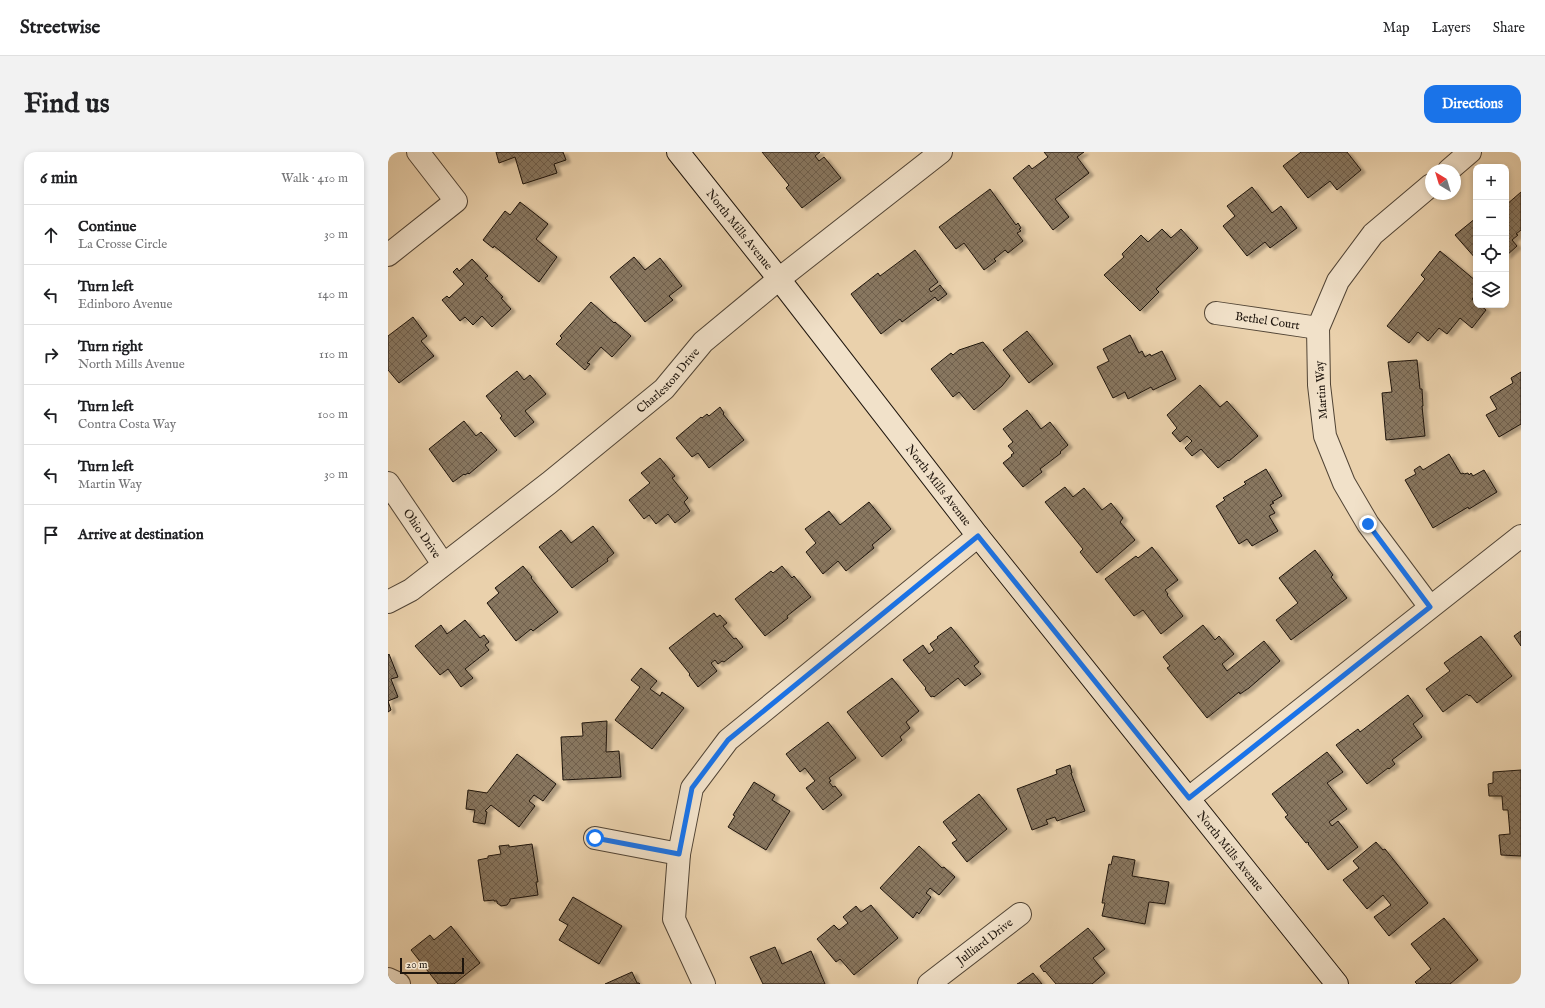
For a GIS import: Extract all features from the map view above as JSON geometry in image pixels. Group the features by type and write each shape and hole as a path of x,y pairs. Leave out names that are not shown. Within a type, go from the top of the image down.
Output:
{"street":[{"path":"388,255 456,201 418,152"},
{"name":"North Mills Avenue","path":"678,152 779,279 978,536 1337,984"},
{"name":"Charleston Drive","path":"388,602 411,590 549,483 664,389 703,342 779,279 941,152"},
{"path":"1456,164 1470,152"},
{"name":"Martin Way","path":"1425,190 1373,234 1338,281 1318,328 1319,385 1326,436 1344,483 1368,524 1430,607"},
{"name":"Bethel Court","path":"1216,313 1318,328"},
{"name":"Ohio Drive","path":"388,483 443,564"},
{"path":"704,984 674,919 679,854 692,788 728,740 978,536"},
{"path":"1189,798 1521,536"},
{"path":"595,838 679,854"},
{"name":"Julliard Drive","path":"929,984 1020,914"},
{"path":"388,979 399,984"}],"building":[{"path":"496,152 563,152 566,160 554,164 557,173 523,184 515,157 499,163"},
{"path":"762,152 820,152 815,156 819,161 824,157 841,178 802,208 786,188 789,185"},
{"path":"1044,152 1084,152 1077,157 1089,173 1055,199 1069,217 1053,230 1013,178 1029,165 1032,169 1048,157"},
{"path":"1301,152 1347,152 1361,170 1337,190 1330,181 1308,198 1283,166"},
{"path":"1252,187 1272,213 1281,206 1297,228 1270,248 1265,242 1247,256 1223,226 1235,216 1227,206"},
{"path":"990,189 1016,225 1018,223 1021,231 1017,233 1023,241 1008,253 1005,250 994,259 996,261 984,270 964,243 956,249 939,227"},
{"path":"1521,192 1521,230 1512,240 1517,246 1509,253 1509,236 1509,202"},
{"path":"520,202 548,224 536,239 557,257 539,282 494,246 493,248 483,240 505,211 510,215"},
{"path":"1473,220 1473,256 1455,235"},
{"path":"1162,229 1171,238 1181,229 1198,248 1156,289 1159,292 1140,311 1104,275 1124,257 1122,254 1141,235 1148,242"},
{"path":"915,250 938,282 929,289 931,292 940,285 947,294 938,301 935,297 902,322 900,319 881,334 851,294 878,273 880,276"},
{"path":"1440,251 1473,278 1473,308 1484,308 1486,310 1472,328 1460,318 1447,334 1439,328 1428,341 1418,332 1409,343 1387,326 1425,279 1421,275"},
{"path":"634,257 645,270 660,258 682,286 669,296 673,300 645,322 610,277"},
{"path":"472,259 488,276 485,278 503,297 501,298 511,309 492,327 482,316 473,325 465,317 460,321 442,300 447,296 449,298 464,284 453,272 457,268 459,271"},
{"path":"591,302 631,336 612,357 601,347 587,363 590,364 585,370 556,344 562,338 560,336"},
{"path":"413,317 427,336 421,341 434,356 399,383 388,370 388,336"},
{"path":"1027,331 1053,364 1029,383 1003,350"},
{"path":"1130,335 1139,353 1142,351 1145,357 1162,351 1176,379 1153,390 1151,387 1128,399 1125,392 1113,398 1097,367 1109,361 1103,349"},
{"path":"983,342 1010,376 1002,386 974,410 959,392 953,397 931,369 951,353 953,355 959,350"},
{"path":"1417,360 1420,389 1422,389 1425,436 1386,440 1382,393 1392,392 1388,362"},
{"path":"517,371 524,380 530,375 546,394 525,411 534,422 515,437 500,418 502,416 486,396"},
{"path":"1521,372 1521,424 1499,437 1486,415 1497,409 1490,397 1513,383 1511,378"},
{"path":"1200,385 1220,407 1227,401 1258,436 1229,461 1228,460 1218,468 1201,449 1192,456 1185,448 1192,441 1187,436 1180,442 1172,433 1177,428 1167,415"},
{"path":"720,407 724,413 723,414 744,440 709,468 698,453 692,457 676,438 701,417 702,418 707,414 709,416"},
{"path":"1027,410 1041,429 1050,422 1068,445 1060,452 1061,453 1040,469 1042,472 1023,487 1003,463 1014,453 1008,446 1013,442 1003,429"},
{"path":"464,421 476,436 481,432 497,450 469,474 464,474 453,482 429,449"},
{"path":"1449,454 1461,474 1468,473 1469,475 1471,473 1473,476 1484,470 1497,492 1433,528 1405,480 1416,474 1414,470 1420,466 1423,470"},
{"path":"660,458 675,476 672,478 688,498 684,502 690,511 675,523 668,514 656,524 649,515 644,519 629,500 650,483 641,473"},
{"path":"1266,469 1282,496 1270,505 1275,513 1269,516 1278,531 1252,546 1247,539 1239,544 1216,506 1225,500 1223,498 1246,484 1244,482"},
{"path":"1065,487 1073,497 1084,488 1102,510 1111,503 1123,518 1120,522 1135,540 1097,573 1080,552 1083,549 1045,502"},
{"path":"869,502 891,529 872,545 874,548 846,571 838,561 823,574 806,552 816,543 805,529 829,511 840,525"},
{"path":"593,526 614,553 607,559 608,561 572,588 539,547 561,530 571,543"},
{"path":"1152,547 1178,580 1165,590 1168,594 1167,595 1183,616 1161,634 1143,610 1134,616 1105,579 1136,556 1138,558"},
{"path":"1315,550 1333,575 1331,577 1347,598 1291,640 1276,620 1298,603 1279,578"},
{"path":"523,566 558,612 533,631 531,629 516,641 487,603 499,593 495,588"},
{"path":"782,566 792,578 794,576 811,597 765,636 735,599 771,571 773,573"},
{"path":"714,613 717,617 720,615 727,623 723,626 743,647 724,662 722,661 718,664 715,660 711,663 717,671 698,687 689,675 690,674 669,648"},
{"path":"465,620 480,638 484,635 489,642 485,645 489,650 465,669 473,678 461,687 448,669 440,675 415,646 441,625 447,634"},
{"path":"1203,625 1215,640 1219,636 1234,654 1222,664 1227,671 1264,641 1280,661 1249,688 1240,694 1239,692 1207,718 1167,668 1170,666 1163,657"},
{"path":"951,627 979,662 974,666 981,674 965,686 958,678 934,697 931,697 925,689 926,688 903,660 923,645 929,654 934,650 930,644"},
{"path":"1521,631 1521,646 1514,636"},
{"path":"1481,636 1512,676 1477,703 1470,695 1469,696 1467,694 1443,712 1426,689 1450,671 1444,663"},
{"path":"389,654 398,677 391,679 398,697 388,701"},
{"path":"641,668 657,681 650,689 660,696 662,692 684,708 652,749 615,720 640,687 631,680"},
{"path":"892,678 919,711 906,722 910,728 900,737 902,740 882,757 847,712"},
{"path":"1408,695 1423,716 1413,724 1422,737 1392,760 1395,764 1367,784 1336,745 1358,729 1360,732"},
{"path":"388,701 391,710 388,712"},
{"path":"607,721 606,752 619,751 621,777 563,780 561,737 583,736 582,723"},
{"path":"828,722 856,758 829,778 831,781 829,782 833,787 835,786 842,795 823,810 806,788 815,781 805,768 800,772 786,754"},
{"path":"1327,752 1343,772 1327,783 1347,809 1329,822 1332,826 1338,821 1358,847 1328,870 1308,844 1309,843 1306,843 1285,817 1288,815 1272,794"},
{"path":"517,754 556,784 543,801 534,795 529,801 535,806 519,827 491,805 485,811 487,812 485,824 473,822 475,810 466,809 468,790 487,793"},
{"path":"1070,765 1071,773 1085,811 1057,821 1055,817 1046,820 1048,824 1032,830 1017,789 1057,774 1056,770"},
{"path":"1521,770 1521,856 1501,855 1499,835 1510,834 1508,810 1503,810 1502,796 1489,796 1488,784 1493,783 1493,772"},
{"path":"754,782 775,795 772,800 790,811 766,850 728,827 735,816 733,815"},
{"path":"979,794 1007,829 967,862 952,843 957,840 943,822"},
{"path":"1376,842 1383,850 1385,849 1428,903 1389,936 1374,917 1391,905 1383,895 1367,909 1343,880 1359,868 1353,861"},
{"path":"532,844 538,882 536,882 538,895 510,899 507,905 501,906 494,900 484,901 478,860 488,858 488,856 501,854 499,846 509,845 509,847"},
{"path":"919,846 942,868 944,867 955,877 939,895 930,888 926,893 931,897 919,914 917,912 913,918 880,888"},
{"path":"1113,856 1135,860 1132,876 1169,882 1165,904 1149,902 1145,924 1102,916 1105,903 1102,903 1109,864 1111,865"},
{"path":"573,897 622,926 599,964 559,940 568,925 559,920"},
{"path":"871,905 898,938 854,975 840,959 836,962 817,939 834,925 839,930 848,923 843,917 856,906 861,912"},
{"path":"1444,918 1478,960 1450,984 1417,984 1415,982 1431,969 1411,944"},
{"path":"451,926 480,963 454,984 438,984 411,950 430,935 434,940"},
{"path":"1088,928 1105,949 1093,958 1105,973 1092,984 1056,984 1040,966"},
{"path":"775,947 782,964 811,951 825,984 763,984 750,957"},
{"path":"632,972 637,983 640,984 605,984"},
{"path":"1033,973 1042,984 1017,984 1019,983"}],"route":[{"path":"595,838 679,854 692,788 728,740 978,536 1189,798 1430,607 1368,524"}]}
